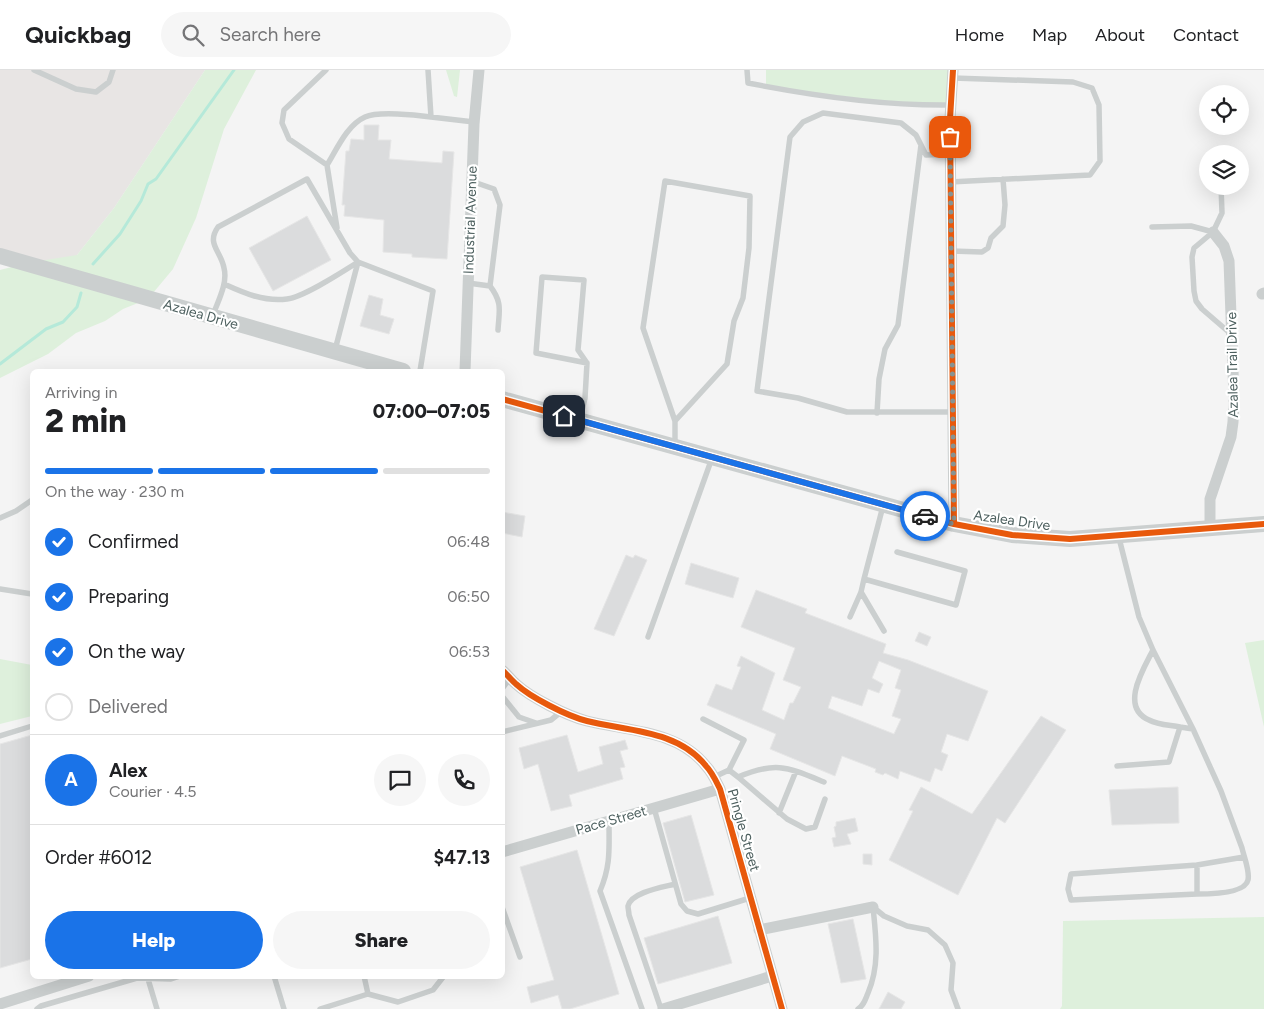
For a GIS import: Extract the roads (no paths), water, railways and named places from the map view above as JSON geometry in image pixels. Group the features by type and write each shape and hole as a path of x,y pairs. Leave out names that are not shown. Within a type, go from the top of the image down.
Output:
{"street":[{"name":"Industrial Avenue","path":"465,369 471,181 479,70"},
{"path":"953,74 950,182 954,524"},
{"name":"Azalea Trail Drive","path":"1210,529 1210,499 1231,437 1234,398 1229,261 1224,246 1213,232"},
{"name":"Azalea Drive","path":"0,256 396,369"},
{"name":"Azalea Drive","path":"505,400 954,524 1012,535 1070,539 1264,524"},
{"name":"Pringle Street","path":"506,674 516,685 562,711 585,721 651,733 690,751 706,765 720,789 782,1009"},
{"name":"Pace Street","path":"505,851 720,789"},
{"path":"759,930 873,907"},
{"path":"662,1009 772,976"},
{"path":"0,1004 79,979"}],"lane":[{"path":"34,70 76,89 96,92 109,82 113,70"},
{"path":"326,70 284,110 282,123 289,139 327,165"},
{"path":"428,70 431,117"},
{"path":"748,70 748,83 799,93 915,106 951,105"},
{"path":"950,182 1090,175 1100,161 1098,104 1092,88 1073,82 953,74"},
{"path":"338,232 327,165 349,130 366,116 397,114 474,122"},
{"path":"950,154 926,155 916,135 901,123 823,114 803,122 790,137 757,391 798,398 847,412 953,412"},
{"path":"877,413 879,379 885,349 898,325 921,145"},
{"path":"213,317 224,284 224,268 213,241 213,235 218,227 307,179 350,253 358,262 433,291 420,369"},
{"path":"951,251 982,252 988,248 991,238 1003,226 1005,205 1003,179"},
{"path":"471,181 494,189 500,205 490,286 500,301 498,330"},
{"path":"675,421 727,364 734,321 743,298 749,248 750,196 665,181 643,328 675,421 675,447"},
{"path":"1221,195 1222,213 1213,232 1194,248 1192,257 1194,292 1196,301 1202,310 1232,334"},
{"path":"1152,227 1191,226 1213,232"},
{"path":"224,284 255,297 288,299 302,294 358,262"},
{"path":"335,352 358,262"},
{"path":"580,421 585,398 586,363 578,350 584,280 542,276 536,353 586,363"},
{"path":"468,283 490,286"},
{"path":"648,637 712,457"},
{"path":"0,519 16,511 30,500"},
{"path":"850,617 861,592 883,504"},
{"path":"1119,536 1139,617 1221,791 1244,857 1248,880 1245,886 1236,890 1221,892 1072,900 1068,889 1071,874 1197,865 1244,857"},
{"path":"864,579 956,605 965,571 897,552"},
{"path":"0,589 30,594"},
{"path":"861,592 884,631"},
{"path":"1153,650 1139,678 1134,694 1137,709 1147,720 1193,729"},
{"path":"505,700 518,717 538,723"},
{"path":"505,731 551,720 562,711"},
{"path":"703,719 744,740 729,770 714,777"},
{"path":"0,736 30,727"},
{"path":"1117,766 1169,762 1180,727"},
{"path":"738,777 774,766 796,771 824,782"},
{"path":"729,770 787,820 806,829 814,827 825,799"},
{"path":"779,813 796,771"},
{"path":"654,808 681,904 687,910 698,914 750,898"},
{"path":"609,821 610,860 607,875 600,891 642,1009"},
{"path":"1197,865 1197,894"},
{"path":"662,1009 629,915 628,906 640,894 675,884"},
{"path":"858,1009 863,1006 873,981 877,959 873,907"},
{"path":"873,907 884,916 907,926 928,930 945,945 953,963 951,990 958,1009"},
{"path":"505,915 520,957"},
{"path":"37,1009 41,1006 134,979"},
{"path":"158,1009 148,979 171,979"},
{"path":"275,979 284,1009"},
{"path":"365,979 368,994"},
{"path":"320,1009 368,994 398,1006 433,990 442,979"}],"waterway":[{"path":"93,264 120,234 141,201 148,184 156,179 234,70"},
{"path":"0,364 46,329 63,322 77,307 81,293"}]}
